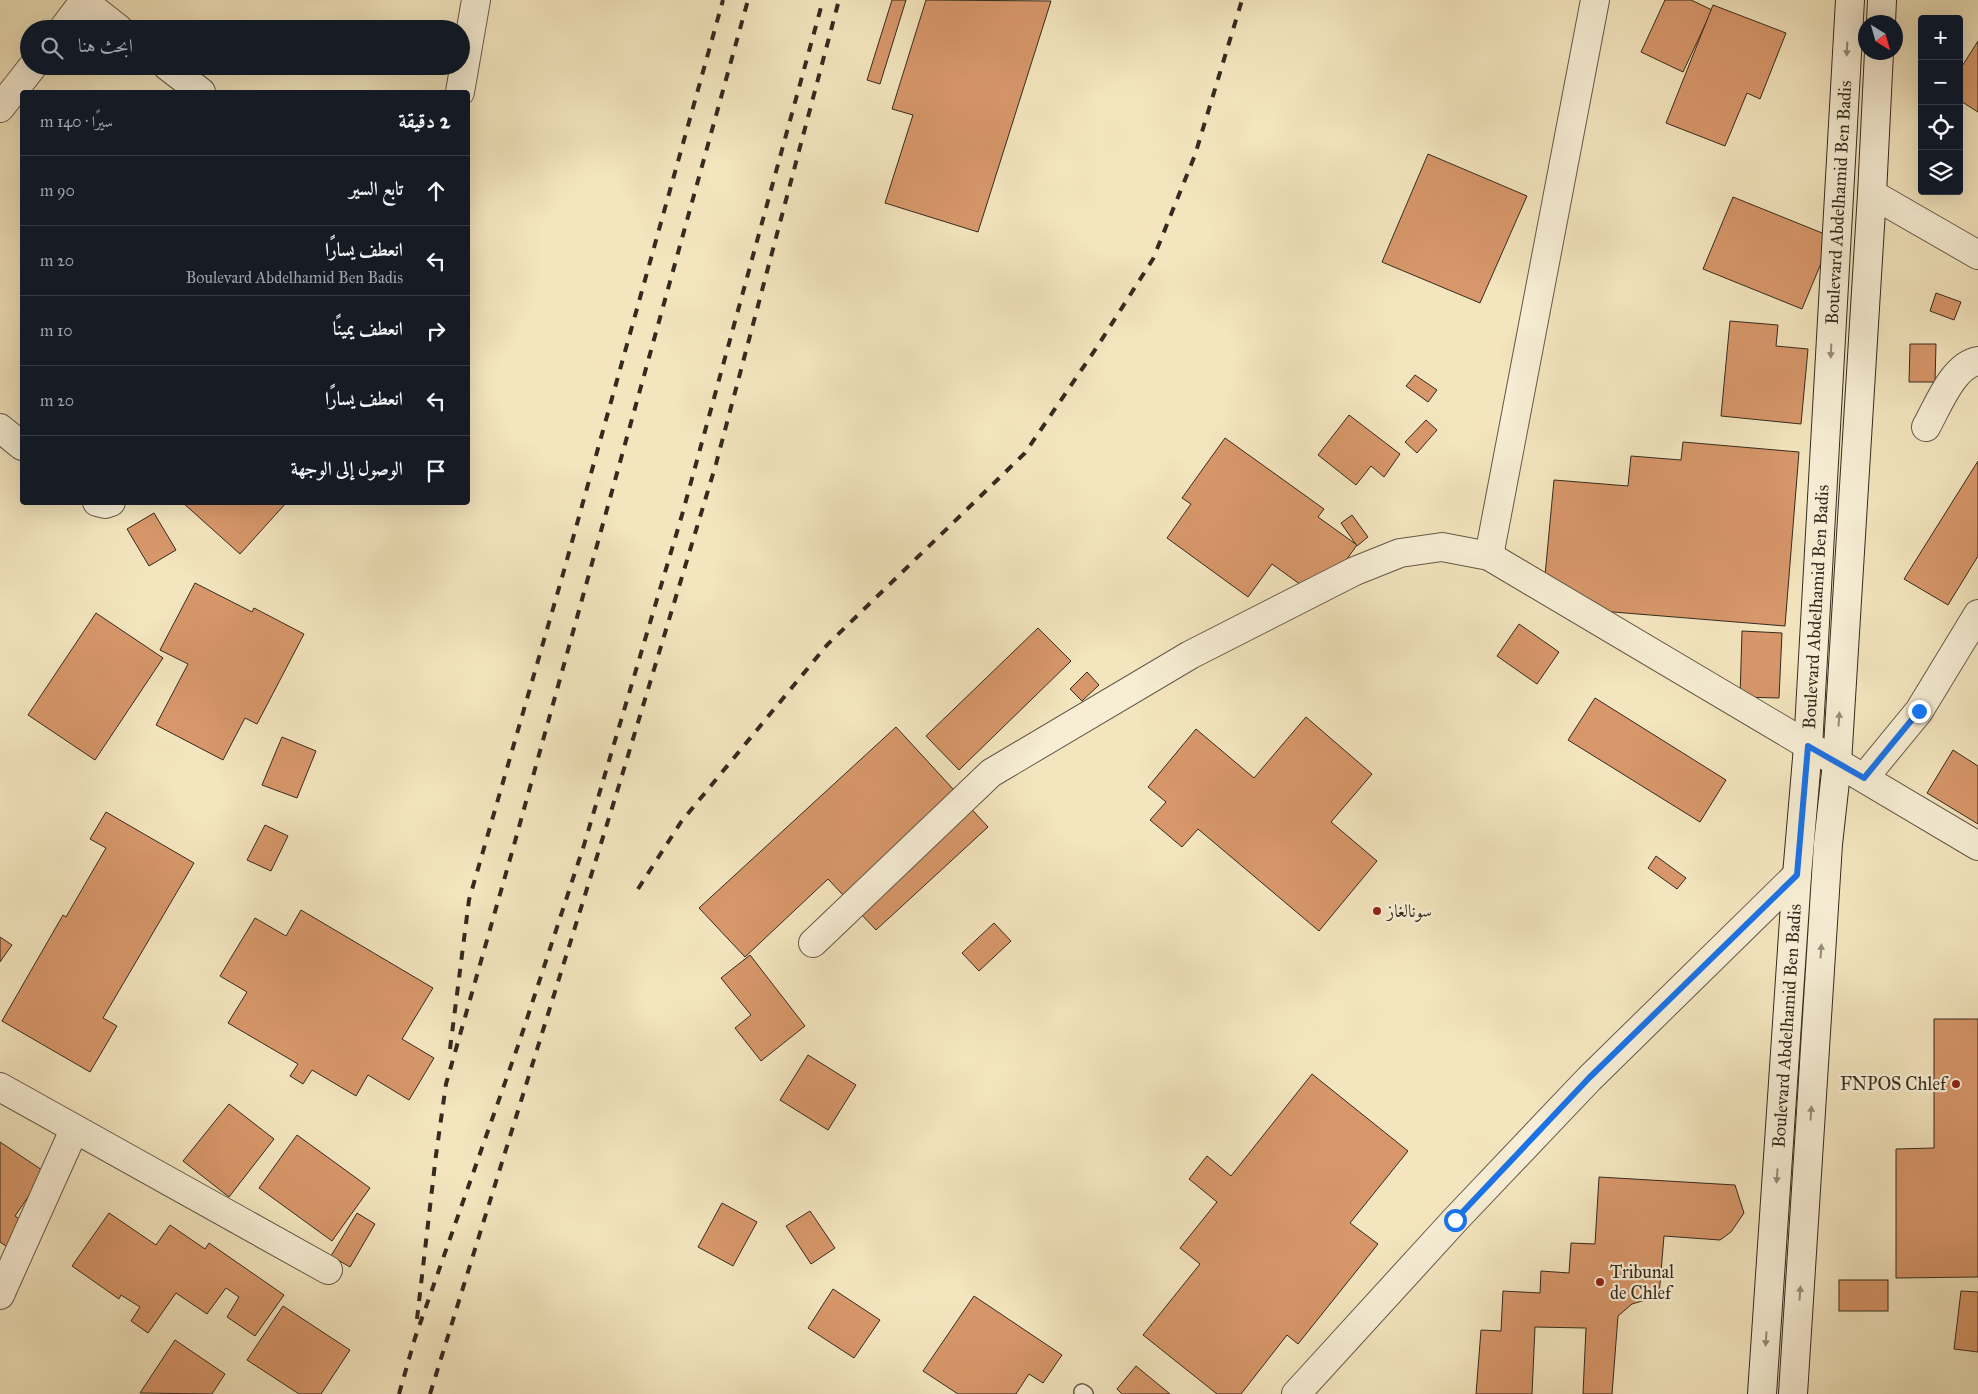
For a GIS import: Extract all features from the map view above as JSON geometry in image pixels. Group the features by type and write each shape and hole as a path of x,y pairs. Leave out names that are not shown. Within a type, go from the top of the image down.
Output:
{"street":[{"path":"470,34 476,0"},
{"path":"1488,556 1596,0"},
{"name":"Boulevard Abdelhamid Ben Badis","path":"1762,1394 1797,875 1808,746 1850,0"},
{"path":"1881,15 1882,0"},
{"path":"69,20 83,1 107,20"},
{"name":"Boulevard Abdelhamid Ben Badis","path":"1793,1394 1827,864 1837,763 1879,60"},
{"path":"0,108 26,75"},
{"path":"179,75 198,90"},
{"path":"460,90 463,75"},
{"path":"1872,194 1978,255"},
{"path":"1926,426 1956,373 1969,362 1978,361"},
{"path":"0,428 20,444"},
{"path":"813,943 992,773 1190,655 1355,571 1400,553 1442,547 1488,556 1978,846"},
{"path":"1864,778 1919,711 1978,614"},
{"path":"1296,1394 1455,1220 1589,1078 1797,875"},
{"path":"0,1087 328,1270"},
{"path":"0,1294 74,1130"}],"building":[{"path":"892,0 906,0 880,84 867,80"},
{"path":"926,0 1051,1 978,232 885,203 913,115 892,109"},
{"path":"1665,0 1691,0 1712,10 1683,72 1641,52"},
{"path":"1713,5 1786,33 1760,99 1747,93 1725,146 1666,123"},
{"path":"1978,41 1978,112 1963,103 1963,65"},
{"path":"1428,154 1527,196 1480,303 1382,262"},
{"path":"1733,197 1832,237 1802,309 1703,269"},
{"path":"1936,293 1961,302 1954,320 1930,311"},
{"path":"1730,321 1778,325 1776,346 1808,349 1801,424 1721,416"},
{"path":"1910,344 1936,344 1935,382 1909,382"},
{"path":"1415,375 1437,390 1428,402 1406,386"},
{"path":"1349,415 1400,454 1384,477 1371,466 1356,485 1318,455"},
{"path":"1426,420 1437,430 1417,453 1405,442"},
{"path":"1225,438 1324,509 1318,517 1357,545 1319,598 1272,564 1248,597 1167,538 1191,504 1182,498"},
{"path":"1683,442 1799,452 1785,626 1564,608 1544,586 1554,480 1628,486 1631,456 1681,460"},
{"path":"1978,461 1978,556 1948,605 1904,579"},
{"path":"185,505 284,505 240,554"},
{"path":"154,513 176,550 149,566 127,529"},
{"path":"1352,515 1368,537 1357,546 1341,523"},
{"path":"195,583 252,612 254,608 304,634 257,724 245,718 223,760 156,725 188,664 160,650"},
{"path":"96,613 163,658 95,760 28,715"},
{"path":"1519,624 1559,652 1537,684 1497,656"},
{"path":"1038,628 1071,661 959,770 926,736"},
{"path":"1742,631 1782,633 1779,698 1740,697"},
{"path":"1087,672 1099,685 1082,701 1070,689"},
{"path":"1595,698 1726,780 1700,822 1568,740"},
{"path":"1306,717 1372,774 1331,822 1377,861 1319,931 1198,829 1182,847 1150,820 1166,802 1148,787 1196,729 1254,778"},
{"path":"896,727 988,827 876,930 828,879 745,957 699,908"},
{"path":"282,737 316,751 297,798 262,785"},
{"path":"1953,750 1978,766 1978,824 1927,793"},
{"path":"106,812 194,863 103,1018 117,1026 90,1072 2,1021 63,915 66,917 106,848 90,839"},
{"path":"265,825 288,836 271,871 247,860"},
{"path":"1656,856 1686,878 1677,889 1648,868"},
{"path":"301,910 433,988 402,1039 434,1058 409,1100 368,1075 356,1096 312,1070 303,1084 290,1076 298,1064 228,1023 247,992 220,976 255,918 286,936"},
{"path":"994,923 1011,941 979,971 962,953"},
{"path":"0,937 12,945 0,962"},
{"path":"750,955 805,1026 761,1061 735,1028 751,1015 721,978"},
{"name":"FNPOS Chlef","path":"1934,1019 1978,1019 1978,1277 1896,1278 1896,1149 1934,1148"},
{"path":"808,1055 856,1085 828,1130 780,1100"},
{"path":"1312,1074 1408,1151 1350,1223 1378,1244 1298,1344 1287,1335 1241,1394 1217,1394 1143,1335 1200,1264 1180,1248 1217,1202 1189,1179 1207,1156 1231,1176"},
{"path":"229,1104 274,1139 229,1197 183,1161"},
{"path":"297,1135 370,1188 332,1241 259,1188"},
{"path":"0,1142 45,1172 15,1216 30,1226 13,1251 0,1242"},
{"name":"Tribunal de Chlef","path":"1599,1177 1735,1185 1744,1213 1731,1232 1720,1240 1664,1236 1659,1296 1632,1304 1618,1316 1612,1394 1583,1394 1586,1328 1535,1327 1532,1394 1476,1394 1481,1330 1501,1331 1503,1291 1540,1293 1541,1271 1569,1273 1571,1243 1595,1244"},
{"path":"722,1203 757,1222 733,1266 698,1247"},
{"path":"810,1211 835,1248 811,1264 786,1226"},
{"path":"109,1213 156,1245 170,1225 205,1249 209,1243 284,1295 255,1336 227,1317 239,1297 226,1288 207,1314 176,1293 148,1333 131,1321 140,1307 121,1295 119,1299 72,1266"},
{"path":"357,1213 375,1224 350,1267 331,1256"},
{"path":"1839,1280 1888,1280 1888,1311 1839,1311"},
{"path":"833,1289 880,1320 854,1358 808,1328"},
{"path":"1961,1291 1978,1292 1978,1352 1954,1349"},
{"path":"974,1296 1062,1355 1043,1383 1029,1374 1016,1394 958,1394 923,1371"},
{"path":"283,1306 350,1350 321,1394 299,1394 247,1360"},
{"path":"175,1340 225,1374 212,1394 140,1393"},
{"path":"1136,1366 1170,1394 1122,1394 1117,1389"}],"railway":[{"path":"450,1049 469,900 563,574 723,0"},
{"path":"417,1319 446,1084 748,0"},
{"path":"399,1394 415,1338 520,1040 584,845 682,515 823,0"},
{"path":"430,1394 617,792 716,464 839,0"},
{"path":"638,889 681,822 827,645 1025,453 1097,347 1153,259 1195,155 1242,0"}],"place":[{"name":"سونالغاز","path":"1377,911"},
{"name":"FNPOS Chlef","path":"1956,1084"},
{"name":"Tribunal de Chlef","path":"1600,1282"}],"route":[{"path":"1455,1220 1589,1078 1797,875 1808,746 1864,778 1919,711"}]}
